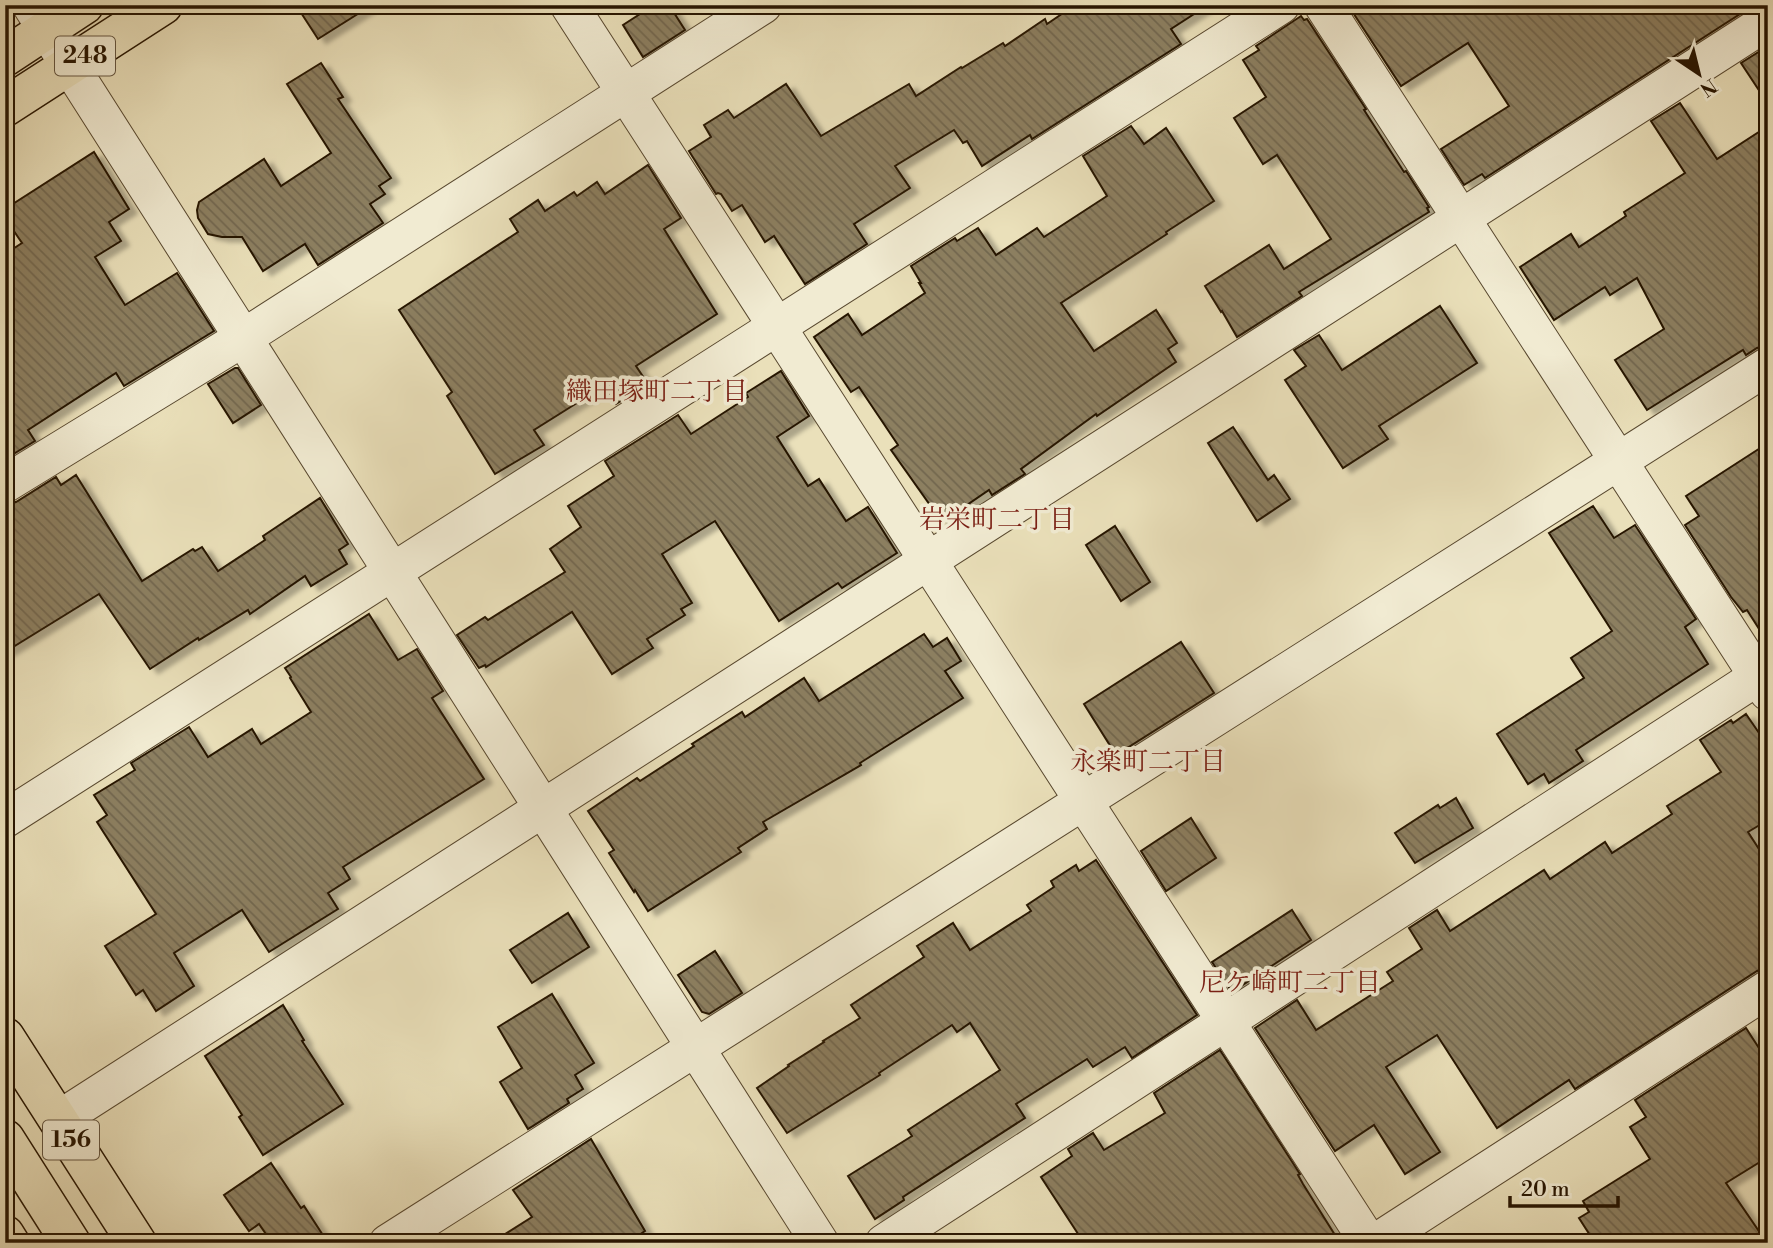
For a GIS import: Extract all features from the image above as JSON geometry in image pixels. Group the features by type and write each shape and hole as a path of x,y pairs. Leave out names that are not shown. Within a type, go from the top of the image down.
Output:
{"highway":[{"name":"248","path":"5,57 39,18 85,5"},
{"name":"248","path":"5,107 163,5"},
{"name":"156","path":"5,1037 137,1243"},
{"name":"156","path":"5,1139 71,1243"},
{"path":"5,1235 10,1243"}],"street":[{"path":"569,5 1369,1243"},
{"path":"5,484 243,338 763,5"},
{"path":"5,818 1281,5"},
{"path":"884,1243 1225,1021 1764,679 1618,461 1323,5"},
{"path":"39,18 820,1243"},
{"path":"58,1120 1768,21"},
{"path":"388,1243 1768,366"},
{"path":"1374,1243 1768,989"}],"building":[{"path":"296,5 372,5 318,39"},
{"path":"654,5 669,5 685,30 643,57 623,25"},
{"path":"1075,5 1208,5 1171,29 1181,44 1032,139 1030,135 982,166 967,141 963,143 954,130 895,166 910,188 854,224 867,244 805,284 774,236 765,242 742,205 732,211 721,194 716,194 689,151 711,137 704,125 728,110 734,118 786,84 821,136 909,84 916,96 961,67 1003,43 1005,46 1045,19 1047,24"},
{"path":"1348,5 1754,5 1485,178 1482,174 1464,185 1441,149 1509,106 1468,43 1401,86"},
{"path":"1301,16 1304,20 1307,19 1366,109 1364,110 1429,207 1429,212 1299,292 1302,296 1237,337 1205,286 1269,245 1284,269 1331,239 1277,155 1263,164 1234,118 1266,97 1243,60 1259,50 1256,46"},
{"path":"1768,46 1768,104 1741,63"},
{"path":"321,63 343,97 338,99 391,178 379,186 385,194 370,204 383,223 318,265 305,244 263,271 242,237 208,234 198,218 199,202 264,159 281,186 331,153 287,84"},
{"path":"1680,103 1717,159 1768,126 1768,345 1746,355 1743,350 1647,410 1615,360 1664,329 1637,278 1610,295 1605,287 1554,320 1520,267 1571,234 1579,247 1626,216 1624,212 1685,173 1651,121"},
{"path":"1131,126 1144,144 1166,128 1214,201 1061,303 1094,351 1156,310 1177,343 1168,349 1176,362 1097,416 1096,414 1021,469 1025,474 992,495 989,490 942,522 891,450 898,445 859,387 851,392 814,337 848,314 862,335 925,293 911,266 955,238 957,241 978,228 996,255 1037,228 1044,237 1107,196 1083,156"},
{"path":"94,152 129,209 109,222 121,241 95,257 125,305 177,273 214,331 124,386 116,373 28,430 35,441 5,459 5,254 22,243 5,218 5,209"},
{"path":"648,165 681,218 664,229 717,314 636,366 648,384 616,404 604,386 534,430 544,445 495,474 447,396 452,392 399,310 518,232 510,219 538,200 545,211 574,192 577,196 597,182 605,194"},
{"path":"1440,306 1477,363 1379,426 1388,439 1343,468 1285,380 1306,366 1294,350 1319,335 1342,370"},
{"path":"238,368 261,405 233,423 208,384"},
{"path":"781,371 809,416 777,437 808,486 819,479 846,521 868,507 897,553 842,588 838,583 779,621 715,521 662,554 692,603 681,609 685,615 647,639 653,648 612,674 572,612 486,667 485,665 479,668 457,635 485,617 488,620 565,572 550,549 581,527 568,506 614,476 605,461 678,415 691,434 748,397 746,393"},
{"path":"1233,427 1268,480 1274,475 1290,499 1257,521 1208,443"},
{"path":"1768,443 1768,643 1747,610 1743,612 1731,597 1685,525 1699,516 1686,496"},
{"path":"76,475 142,581 193,549 195,551 202,547 218,571 265,540 263,536 320,498 348,544 339,550 347,564 311,586 305,576 250,614 248,610 150,669 99,594 5,652 5,505 16,502 56,477 61,485"},
{"path":"1593,506 1614,538 1635,525 1696,619 1685,627 1708,664 1576,750 1583,761 1549,783 1544,774 1528,784 1497,734 1584,678 1571,658 1612,631 1549,533"},
{"path":"1115,526 1150,582 1121,601 1086,545"},
{"path":"369,614 398,660 417,649 443,691 432,698 484,779 343,867 350,879 328,893 338,909 269,952 242,910 174,953 194,986 156,1011 143,990 136,995 105,946 156,914 97,822 107,815 94,795 135,770 131,763 189,727 208,757 252,729 261,744 311,712 285,668"},
{"path":"924,634 933,647 947,638 961,661 945,671 963,698 860,763 861,765 763,822 767,829 738,848 741,852 648,911 609,853 614,850 588,811 637,778 640,781 742,712 745,717 804,678 819,701"},
{"path":"1181,642 1214,693 1116,755 1084,704"},
{"path":"1746,714 1768,746 1768,820 1748,832 1768,863 1768,968 1757,971 1575,1089 1569,1080 1497,1128 1437,1035 1386,1067 1440,1152 1405,1174 1374,1125 1335,1151 1255,1028 1297,1000 1316,1030 1393,981 1387,972 1422,949 1409,928 1437,910 1450,931 1544,870 1550,879 1605,842 1612,853 1672,814 1667,806 1721,772 1700,740 1731,720 1733,723"},
{"path":"1456,798 1473,828 1415,863 1395,833 1438,805 1440,808"},
{"path":"1191,818 1216,858 1166,891 1141,851"},
{"path":"1096,860 1197,1015 1132,1058 1125,1047 1093,1067 1087,1059 1016,1104 1025,1118 903,1197 904,1200 875,1219 848,1176 912,1136 908,1130 1000,1070 970,1023 957,1032 952,1025 879,1073 880,1075 787,1133 757,1088 860,1018 851,1005 924,957 917,946 953,923 970,950 1031,911 1027,905 1054,887 1051,881 1076,865 1079,871"},
{"path":"1292,910 1311,940 1232,992 1212,962"},
{"path":"568,913 589,947 532,983 510,950"},
{"path":"715,951 742,993 709,1014 702,1012 678,975"},
{"path":"552,994 594,1063 575,1075 583,1089 567,1099 569,1103 528,1129 500,1082 522,1068 498,1027"},
{"path":"283,1005 304,1040 302,1041 343,1104 263,1155 239,1117 242,1115 205,1056"},
{"path":"1746,1028 1768,1062 1768,1157 1726,1183 1767,1243 1595,1243 1579,1218 1589,1212 1583,1201 1650,1159 1630,1127 1646,1117 1635,1100"},
{"path":"1220,1050 1300,1174 1298,1175 1303,1184 1340,1243 1084,1243 1041,1177 1072,1156 1068,1149 1093,1133 1104,1150 1165,1113 1154,1093"},
{"path":"591,1139 645,1231 627,1243 491,1243 532,1217 513,1190"},
{"path":"271,1163 328,1243 272,1243 259,1224 249,1231 224,1195"}],"district":[{"name":"織田塚町二丁目","path":"657,392"},
{"name":"岩栄町二丁目","path":"997,520"},
{"name":"永楽町二丁目","path":"1148,762"},
{"name":"尼ケ崎町二丁目","path":"1290,983"}]}
